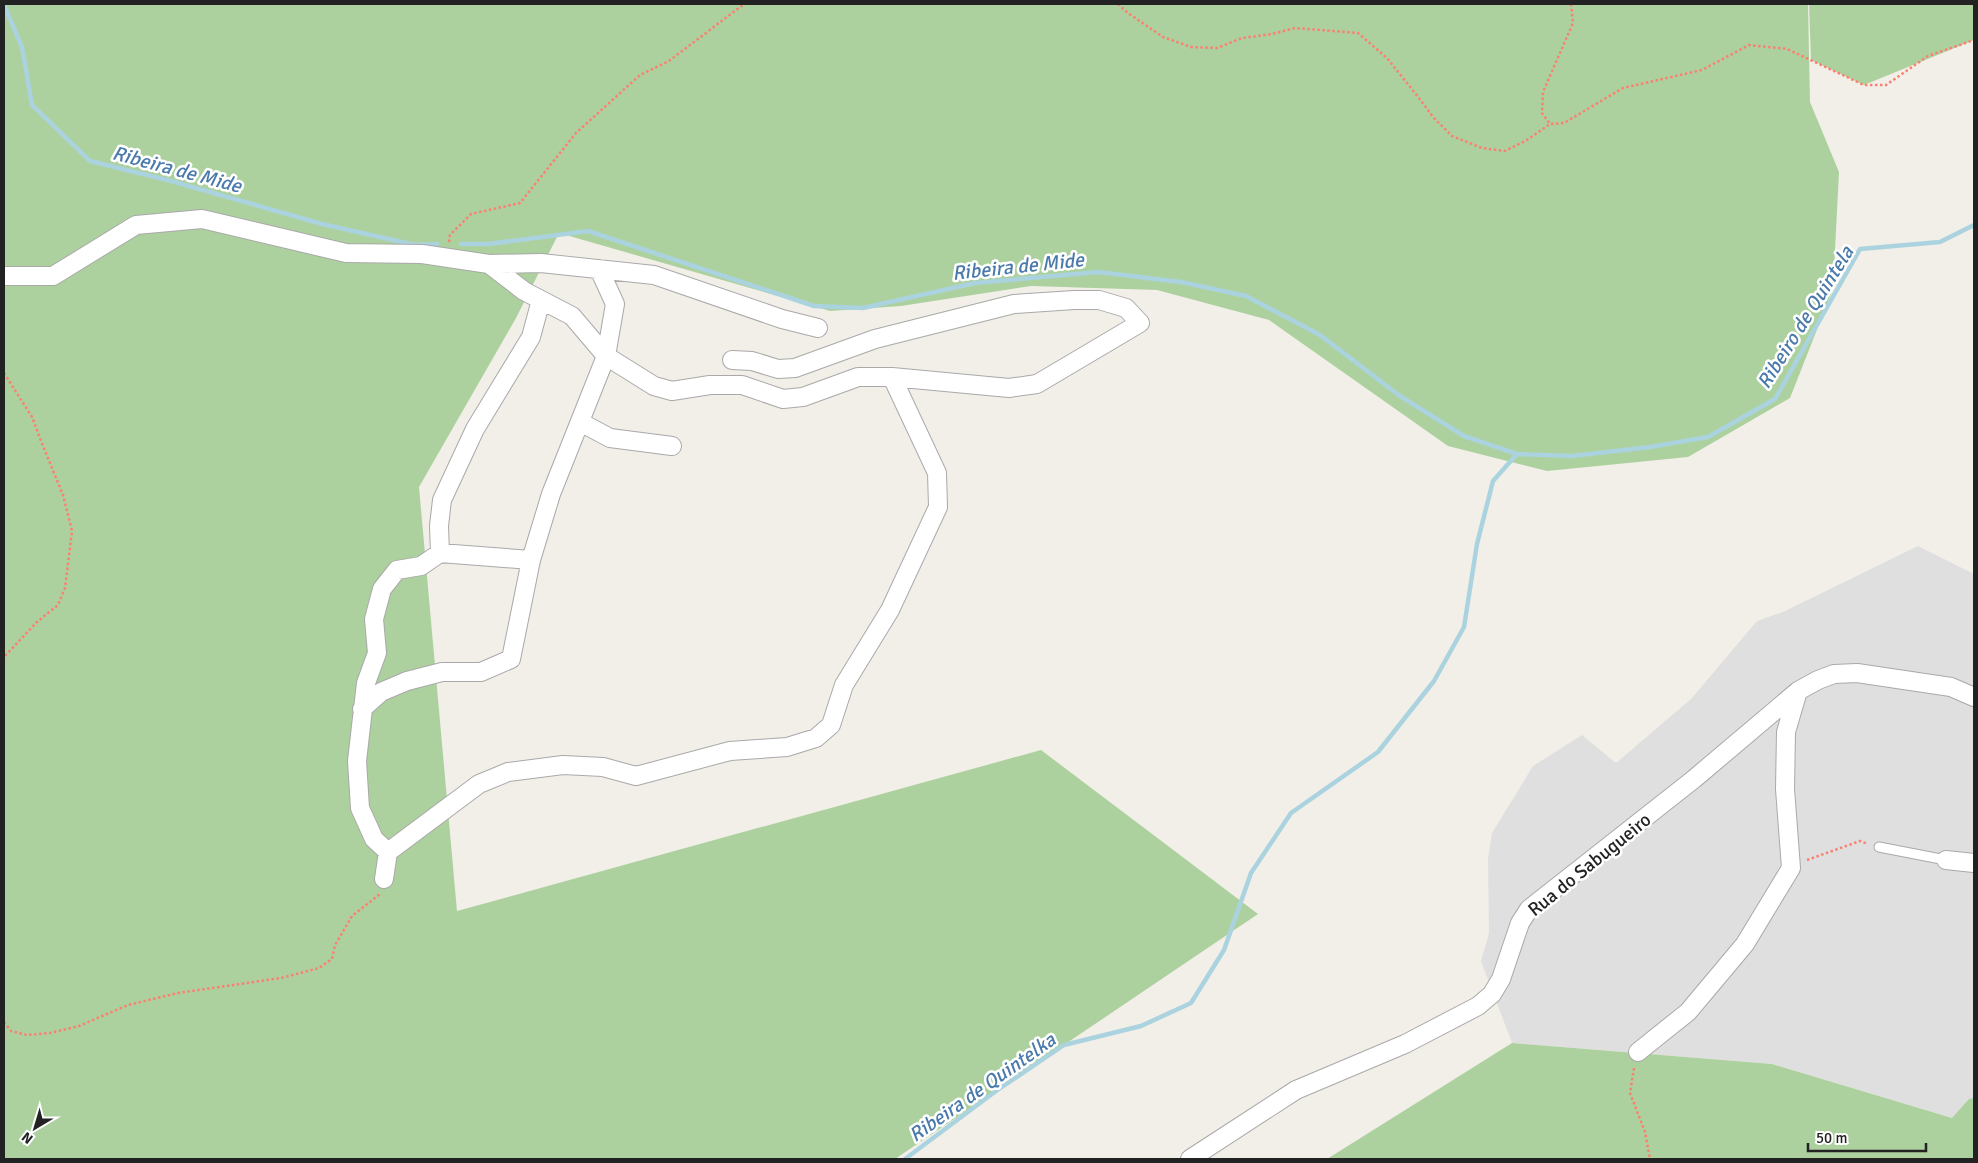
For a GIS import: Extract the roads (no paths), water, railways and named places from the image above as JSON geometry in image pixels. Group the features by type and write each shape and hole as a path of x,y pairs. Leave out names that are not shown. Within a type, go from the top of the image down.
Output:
{"street":[{"path":"4,276 53,276 136,226 202,219 346,253 422,254 489,264 541,263 654,274 782,319 818,328"},
{"path":"489,264 524,291 572,316 606,356 654,386 672,392 710,385 742,385 783,399 803,397 858,377 892,377 1009,388 1037,384 1140,323 1126,308 1099,300 1014,304 875,339 795,368 778,369 752,360 732,360"},
{"path":"362,709 381,692 408,681 442,672 481,672 511,659 531,560 551,494 606,356 615,304 598,269"},
{"path":"440,553 439,526 442,500 475,429 531,338 541,300"},
{"path":"384,879 388,852 479,784 508,772 563,765 603,766 636,776 730,751 787,747 816,738 831,724 844,685 890,610 938,508 936,473 892,377"},
{"path":"580,422 610,438 672,446"},
{"path":"388,852 374,839 360,808 357,761 366,684 377,653 374,620 382,589 397,570 421,566 440,553 531,560"},
{"name":"Rua do Sabugueiro","path":"1190,1159 1296,1090 1406,1044 1478,1006 1492,994 1501,979 1520,923 1529,909 1694,779 1798,691 1834,674 1857,673 1950,687 1974,697"},
{"path":"1638,1052 1688,1012 1745,944 1791,868 1785,789 1786,732 1798,691"},
{"path":"1946,860 1974,863"}],"lane":[{"path":"1879,847 1946,860"}],"waterway":[{"name":"Ribeira de Mide","path":"4,5 22,47 32,105 90,161 171,181 322,224 415,245 437,244"},
{"name":"Ribeira de Mide","path":"461,244 488,244 588,231 814,306 863,308 975,283 1098,272 1181,282 1246,296 1320,335 1400,396 1464,436 1517,454 1572,456 1650,447 1708,437 1775,399 1860,249 1940,242 1974,225"},
{"name":"Ribeira de Quintelka","path":"905,1159 996,1091 1064,1045 1141,1026 1191,1003 1224,950 1251,873 1291,813 1378,752 1434,681 1464,627 1477,544 1493,481 1517,454"}],"water label":[{"name":"Ribeiro de Quintela","path":"1805,317"}]}
